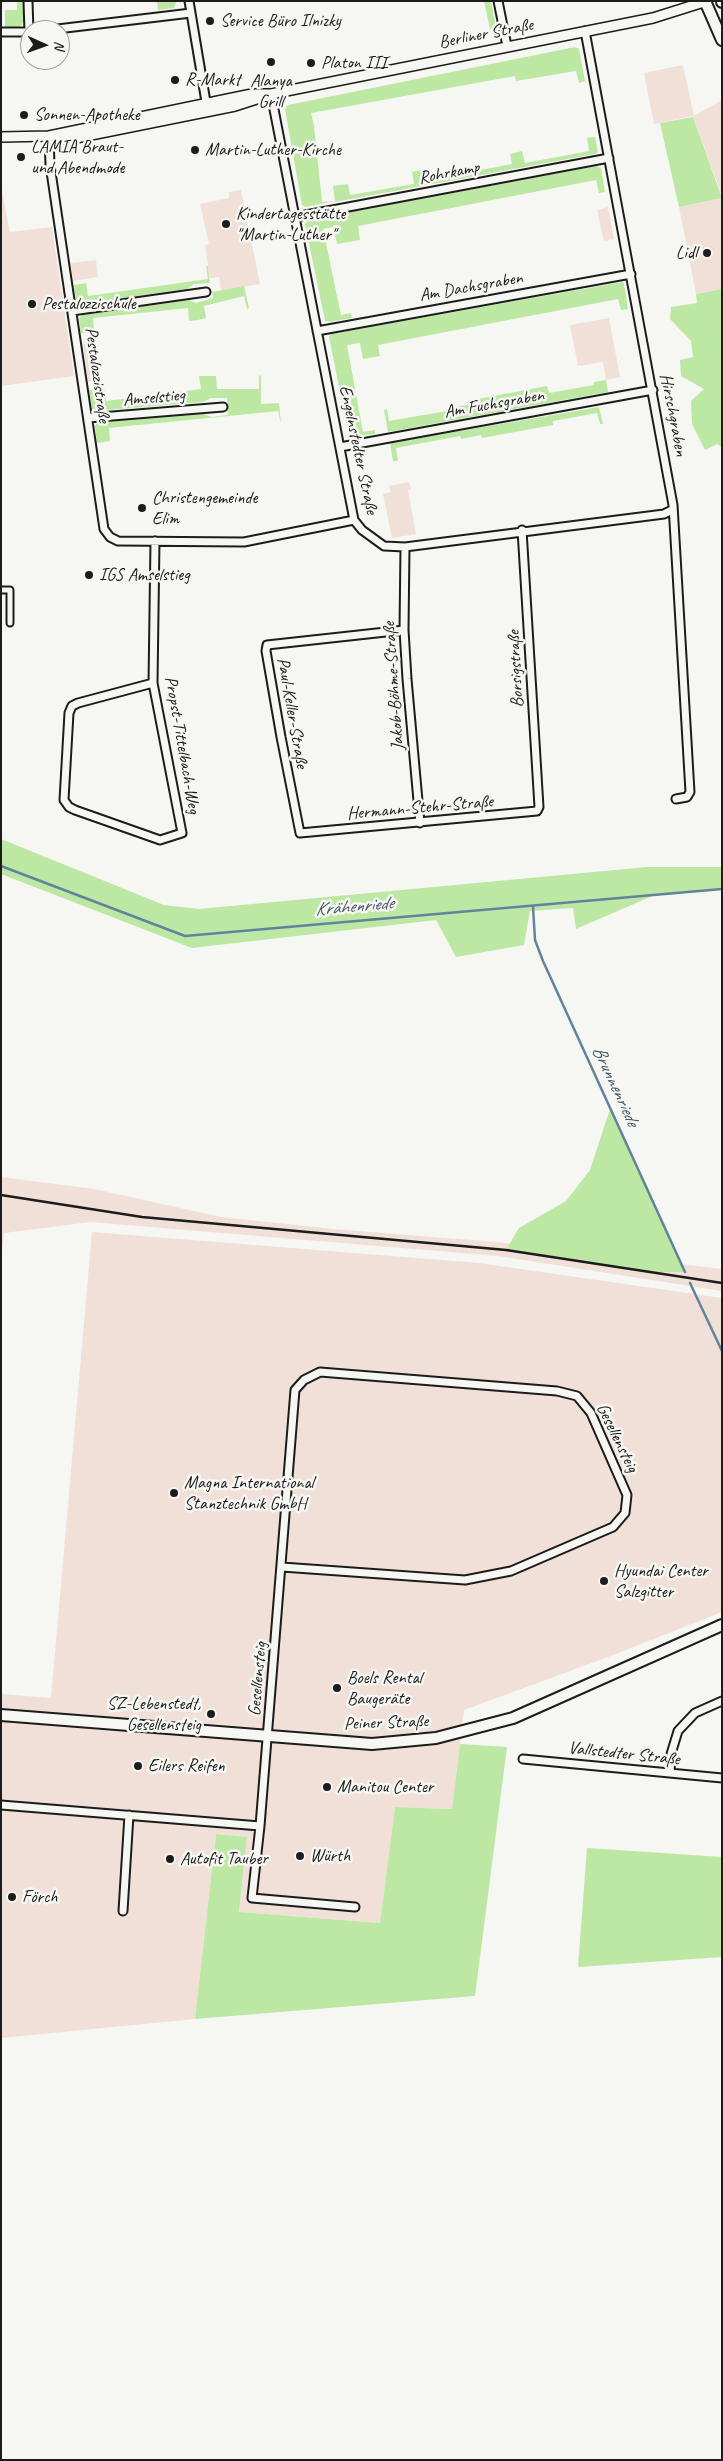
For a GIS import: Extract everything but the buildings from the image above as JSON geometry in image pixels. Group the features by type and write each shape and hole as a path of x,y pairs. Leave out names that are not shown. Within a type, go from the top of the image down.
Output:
{"main road":[{"path":"706,1 722,40"},
{"name":"Peiner Straße","path":"1,1714 372,1744 436,1738 485,1727 564,1697 722,1625"}],"street":[{"path":"28,1 29,20"},
{"path":"189,1 207,107"},
{"path":"498,1 507,46"},
{"name":"Berliner Straße","path":"1,137 49,136 61,140 71,139 207,107 252,94 271,94 653,18 706,1"},
{"path":"70,28 191,13"},
{"name":"Hirschgraben","path":"585,31 668,472 690,792 687,797 676,799"},
{"path":"1,32 20,32"},
{"name":"Engelnstedter Straße","path":"271,94 354,520 376,541 394,548 522,530 664,514 672,510"},
{"name":"Pestalozzistraße","path":"49,136 50,165 104,529 110,537 118,542 155,542"},
{"name":"Rohrkamp","path":"295,217 609,158"},
{"name":"Am Dachsgraben","path":"317,331 631,274"},
{"path":"72,311 206,292"},
{"name":"Am Fuchsgraben","path":"340,447 653,390"},
{"name":"Amselstieg","path":"88,418 223,407"},
{"path":"155,542 244,542 354,520"},
{"name":"Borsigstraße","path":"522,530 539,806"},
{"name":"Propst-Tittelbach-Weg","path":"154,683 72,706 64,800 69,807 75,810 155,839 179,836 182,833 154,683 155,542"},
{"name":"Jakob-Böhme-Straße","path":"406,547 404,630 409,716 420,823"},
{"path":"1,590 10,590 10,623"},
{"name":"Paul-Keller-Straße","path":"300,833 281,737 267,645 404,630"},
{"name":"Hermann-Stehr-Straße","path":"300,833 532,813 537,812 539,806"},
{"name":"Gesellensteig","path":"282,1567 465,1580 511,1571 613,1527 625,1513 627,1495 591,1413 577,1396 557,1391 320,1372 304,1380 295,1390 282,1567 252,1898 355,1908"},
{"path":"670,1773 672,1754 678,1731 695,1713 722,1701"},
{"name":"Vallstedter Straße","path":"523,1759 722,1778"},
{"path":"1,1805 260,1826"},
{"path":"123,1912 129,1815"}],"shaded area":[{"path":"683,65 694,116 722,100 722,196 693,116 654,124 644,73"},
{"name":"Pestalozzischule","path":"1,186 10,232 52,227 74,376 1,386"},
{"name":"Kindertagesstätte \"Martin-Luther\"","path":"241,190 260,284 221,290 219,277 210,278 205,245 209,244 200,204 229,198 229,192"},
{"name":"Lidl","path":"722,198 722,289 696,294 679,207"},
{"path":"608,207 614,239 604,241 597,210"},
{"path":"96,260 98,277 73,281 71,263"},
{"path":"609,318 620,377 606,380 603,362 578,366 570,325"},
{"path":"95,342 100,379 88,381 83,344"},
{"path":"409,482 411,489 408,490 416,534 392,538 383,494 391,492 389,486"},
{"path":"1,1177 94,1189 221,1217 333,1229 496,1242 722,1269 722,1291 498,1256 90,1222 4,1233 1,1262"},
{"path":"92,1232 479,1263 722,1298 722,1612 608,1657 464,1710 452,1809 395,1807 380,1923 239,1912 247,1837 216,1834 195,2019 1,2038 1,1694 51,1698"}],"green space":[{"path":"17,1 23,1 24,20 20,20 20,27 5,27 5,10 17,10"},
{"path":"157,1 175,1 176,3 174,8 158,10"},
{"path":"484,1 491,1 496,28 490,29"},
{"path":"575,47 579,49 585,81 579,83 576,71 516,81 515,76 311,113 314,125 322,202 334,201 306,207 302,205 285,109 288,105"},
{"path":"693,117 722,198 679,207 660,123"},
{"path":"595,137 598,152 595,154 335,202 333,186 348,184 350,195 414,184 412,172 426,169 428,180 512,164 510,154 522,151 525,163 589,151 587,138"},
{"path":"596,166 601,168 605,192 599,193 596,180 358,226 360,240 337,244 333,227 323,229 341,315 351,313 352,318 325,321 305,224 308,220"},
{"path":"206,266 208,266 210,283 194,284 187,289 80,304 76,301 74,285 86,283 88,296 208,279"},
{"path":"624,283 628,309 621,310 618,299 378,345 380,356 363,359 360,343 347,345 363,432 375,430 375,434 349,437 329,337 331,334"},
{"path":"244,286 249,308 247,309 244,296 204,306 206,318 198,320 189,321 188,308 93,318 94,332 81,333 79,319 82,315 189,300 196,303 213,298 212,292"},
{"path":"722,289 722,447 717,444 705,450 692,424 691,401 704,389 681,376 680,360 693,357 691,341 670,319 671,307 697,303 696,294"},
{"path":"259,375 261,376 261,404 279,403 281,424 278,411 109,428 110,441 97,443 95,426 97,423 203,414 212,417 228,415 227,398 211,398 203,402 95,411 92,409 89,390 104,389 106,401 201,389 199,376 216,376 217,389 259,389"},
{"path":"606,380 608,392 388,432 384,410 387,409 389,421 447,411 447,408 467,405 467,401 547,386 549,393 594,385 594,382"},
{"path":"599,407 603,424 600,424 597,413 553,421 553,425 482,438 481,435 461,439 460,436 396,448 398,461 393,461 390,443"},
{"path":"1,839 164,905 199,909 647,867 722,867 722,889 657,894 576,929 573,908 530,911 524,945 456,957 436,920 192,948 1,874"},
{"path":"610,1109 685,1272 652,1272 506,1250 519,1228 566,1201 590,1170"},
{"path":"460,1744 507,1747 475,1996 195,2019 216,1834 247,1837 239,1912 380,1923 395,1807 452,1809"},
{"path":"587,1848 722,1857 722,1957 578,1967"}],"waterway":[{"name":"Krähenriede","path":"1,866 185,936 722,889"},
{"name":"Brunnenriede","path":"533,907 535,940 543,961 685,1272"},
{"name":"Brunnenriede","path":"690,1283 722,1351"}],"railway":[{"path":"1,1195 142,1217 506,1250 722,1283"}],"place":[{"name":"Service Büro Ilnizky","path":"210,21"},
{"name":"Alanya Grill","path":"271,62"},
{"name":"Platon III","path":"311,63"},
{"name":"R-Markt","path":"175,80"},
{"name":"Sonnen-Apotheke","path":"24,115"},
{"name":"Martin-Luther-Kirche","path":"195,150"},
{"name":"LAMIA Braut- und Abendmode","path":"21,157"},
{"name":"Kindertagesstätte \"Martin-Luther\"","path":"226,224"},
{"name":"Lidl","path":"707,253"},
{"name":"Pestalozzischule","path":"32,304"},
{"name":"Christengemeinde Elim","path":"142,508"},
{"name":"IGS Amselstieg","path":"89,575"},
{"name":"Magna International Stanztechnik GmbH","path":"174,1493"},
{"name":"Hyundai Center Salzgitter","path":"604,1581"},
{"name":"Boels Rental Baugeräte","path":"337,1688"},
{"name":"SZ-Lebenstedt, Gesellensteig","path":"211,1714"},
{"name":"Eilers Reifen","path":"138,1766"},
{"name":"Manitou Center","path":"327,1787"},
{"name":"Würth","path":"300,1856"},
{"name":"Autofit Tauber","path":"170,1859"},
{"name":"Förch","path":"12,1897"}]}
